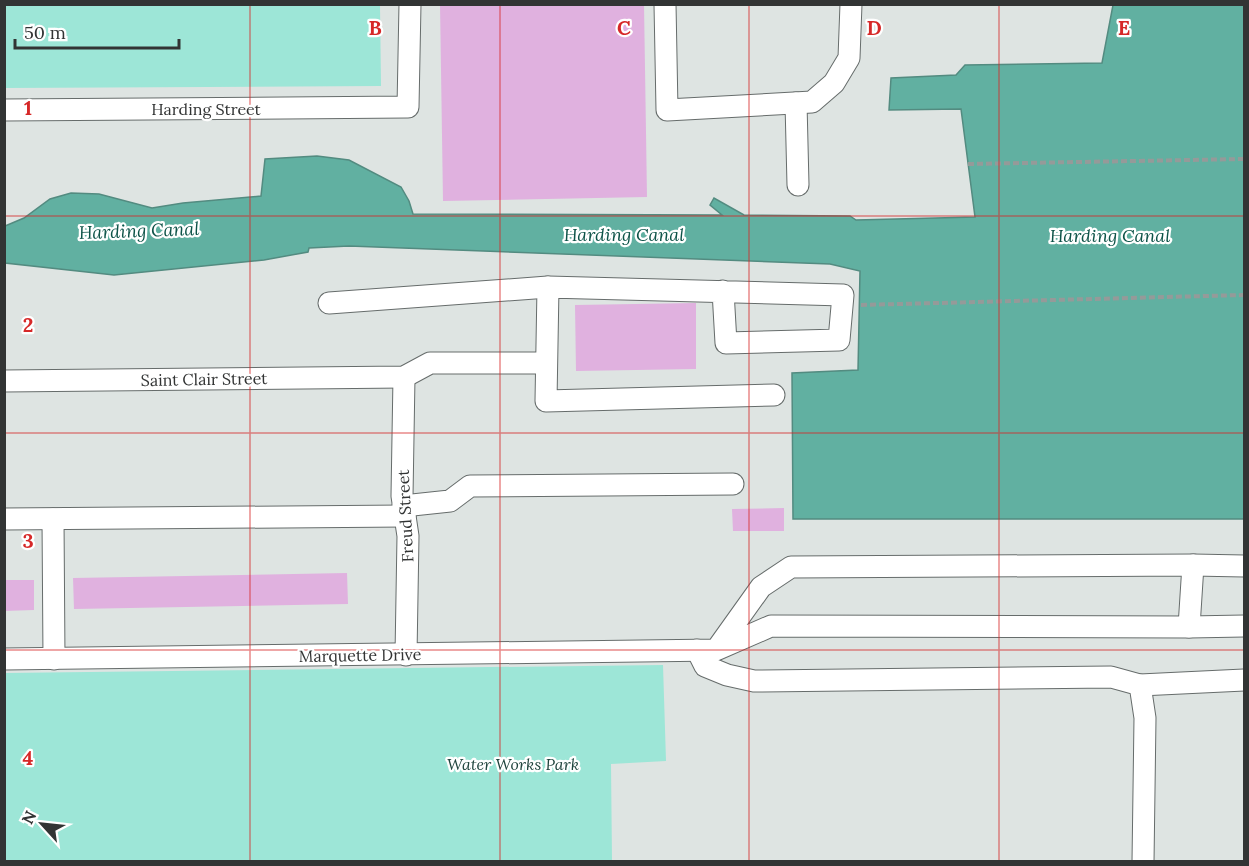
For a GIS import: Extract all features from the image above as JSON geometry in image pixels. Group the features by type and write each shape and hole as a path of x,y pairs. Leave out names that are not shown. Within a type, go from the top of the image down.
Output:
{"street":[{"name":"Harding Street","path":"4,110 408,107 410,4"},
{"path":"665,4 666,110 812,102 834,83 849,58 851,4"},
{"path":"796,103 798,185"},
{"path":"548,287 546,400 774,395"},
{"path":"329,303 548,287 723,291 843,295 839,340 726,343 723,291"},
{"path":"404,377 430,363 546,363"},
{"name":"Saint Clair Street","path":"4,381 404,377"},
{"name":"Freud Street","path":"404,377 402,496 408,536 406,655"},
{"path":"4,519 404,511 450,501 470,486 733,484"},
{"path":"53,519 54,659"},
{"path":"1189,627 1193,565"},
{"path":"1245,566 792,567 761,587 706,650 705,666 727,675 753,681 1111,677 1140,685 1245,680"},
{"path":"706,650 771,626 1245,626"},
{"name":"Marquette Drive","path":"4,659 706,650"},
{"path":"1140,685 1145,718 1143,861"}],"path":[{"path":"968,164 1245,159"},
{"path":"861,305 1245,296"}],"green space":[{"path":"4,5 380,5 381,86 5,88"},
{"name":"Water Works Park","path":"663,665 666,761 611,764 612,861 5,861 5,673"}],"water":[{"name":"Harding Canal","path":"1113,5 1244,5 1244,519 793,519 792,373 858,370 860,271 830,264 349,246 309,248 308,252 264,260 114,275 5,263 5,226 24,218 50,199 71,193 99,194 152,208 261,196 265,159 317,156 349,160 401,187 413,214 722,215 710,205 714,198 744,215 850,216 856,220 975,217 961,109 889,110 891,78 956,75 965,65 1102,63"}],"building":[{"path":"440,4 644,4 647,197 443,201"},
{"path":"696,303 696,369 576,371 575,305"},
{"path":"784,508 784,531 733,531 732,509"},
{"path":"347,573 348,604 74,609 73,578"},
{"path":"4,580 34,580 34,610 4,611"}]}
